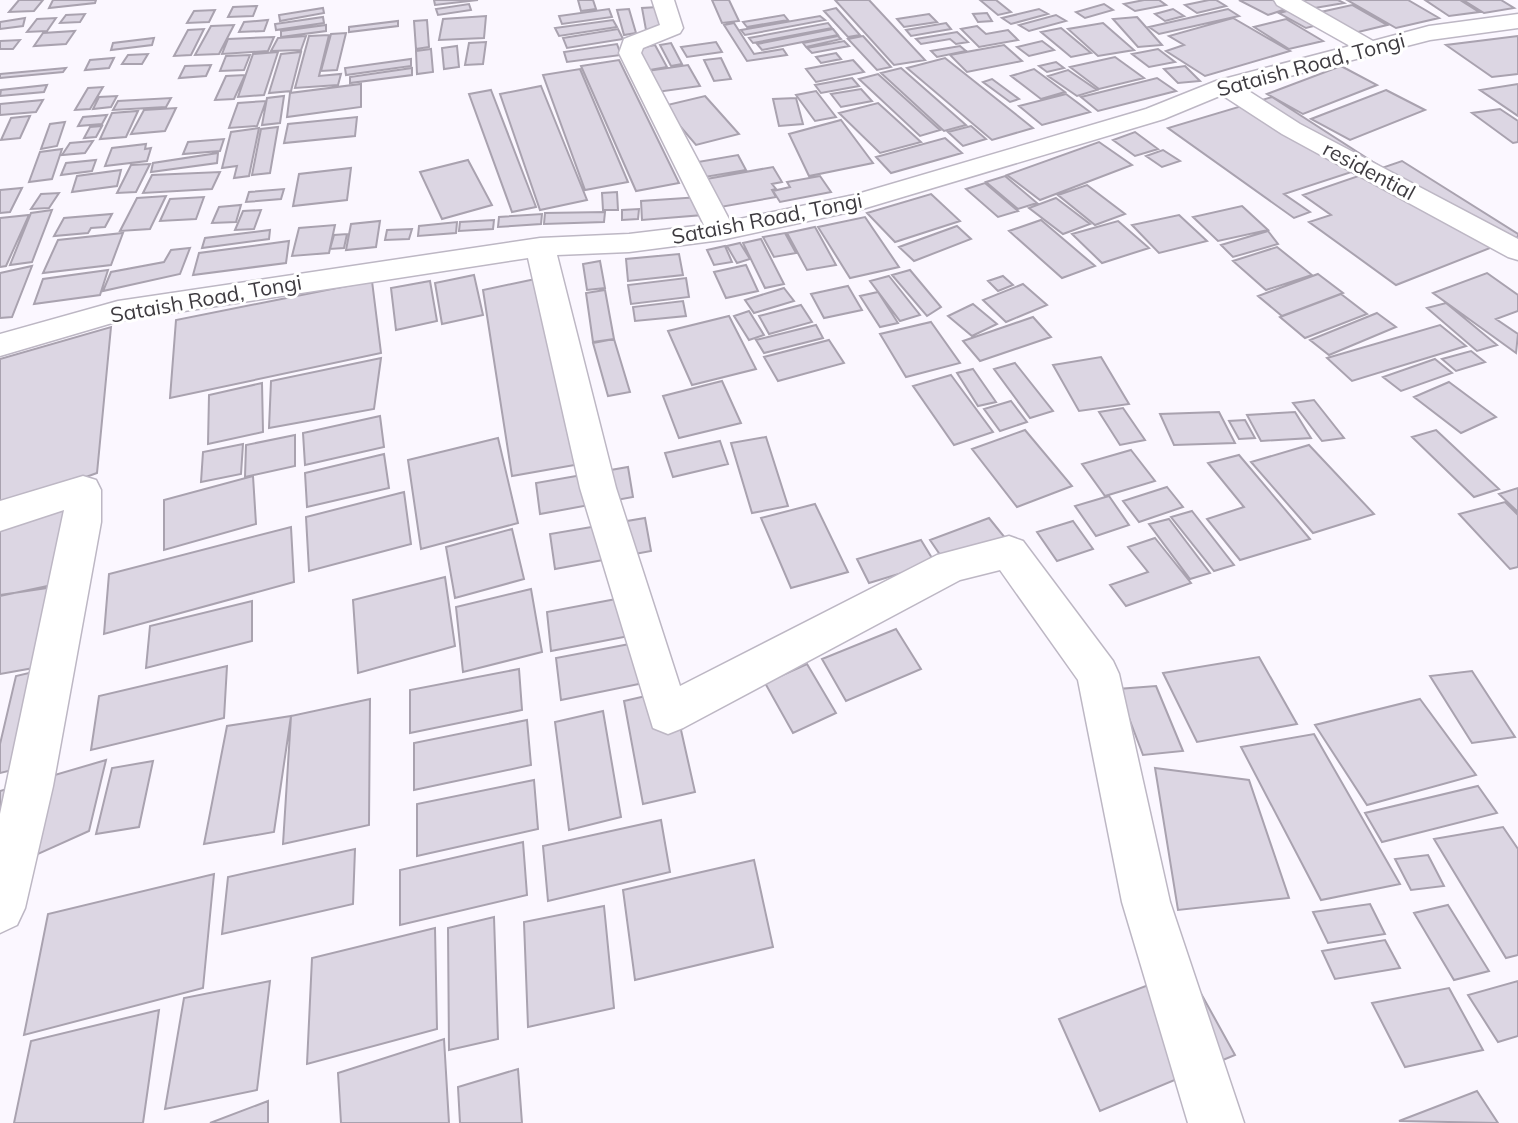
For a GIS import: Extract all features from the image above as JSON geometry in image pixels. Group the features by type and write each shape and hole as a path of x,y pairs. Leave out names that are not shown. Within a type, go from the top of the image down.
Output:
{"street":[{"path":"663,0 673,28 632,44 631,53 721,231"},
{"path":"1285,0 1369,48"},
{"name":"Sataish Road, Tongi","path":"0,345 118,312 540,247 629,243 721,231 859,202 1155,114 1224,86 1429,33 1518,21"},
{"name":"residential","path":"1224,86 1291,129 1518,251"},
{"path":"540,247 598,488 668,714 951,566 1009,552 1098,674 1146,902 1216,1123"},
{"path":"0,516 83,490 82,522 33,773 0,908"}],"building":[{"path":"19,0 43,0 34,11 9,12"},
{"path":"53,0 96,0 95,3 49,8"},
{"path":"434,0 478,0 435,5"},
{"path":"578,0 593,0 596,9 581,11"},
{"path":"712,0 729,0 739,21 722,23"},
{"path":"835,0 869,0 925,60 894,65"},
{"path":"980,0 996,0 1011,12 998,15"},
{"path":"1159,0 1166,5 1135,11 1124,4"},
{"path":"1216,0 1226,6 1197,13 1185,5"},
{"path":"1239,0 1273,0 1289,8 1268,15"},
{"path":"1292,0 1338,0 1344,3 1309,9"},
{"path":"1347,0 1408,0 1439,18 1396,28"},
{"path":"1425,0 1460,0 1479,12 1449,16"},
{"path":"1463,0 1501,0 1514,8 1484,13"},
{"path":"469,4 471,10 438,15 436,9"},
{"path":"1104,4 1113,10 1085,18 1076,12"},
{"path":"1352,5 1387,25 1350,34 1316,13"},
{"path":"257,6 253,16 228,17 233,7"},
{"path":"658,7 663,28 646,30 642,8"},
{"path":"323,8 324,13 280,21 279,15"},
{"path":"836,8 860,35 848,37 824,11"},
{"path":"609,9 612,17 562,24 559,16"},
{"path":"629,9 636,33 624,35 617,10"},
{"path":"1039,9 1048,14 1011,24 1002,18"},
{"path":"1173,9 1184,16 1165,21 1155,14"},
{"path":"1228,9 1239,16 1159,34 1149,27"},
{"path":"1295,9 1322,24 1306,28 1279,13"},
{"path":"215,10 209,22 187,23 194,11"},
{"path":"987,13 992,21 978,22 973,14"},
{"path":"85,14 80,22 60,23 66,15"},
{"path":"929,14 937,22 904,27 897,19"},
{"path":"784,15 788,20 747,27 743,22"},
{"path":"1056,15 1066,21 1029,31 1019,25"},
{"path":"486,16 484,38 439,40 443,19"},
{"path":"820,16 825,20 745,35 741,30"},
{"path":"323,17 324,23 276,30 275,24"},
{"path":"1137,17 1162,45 1138,47 1113,19"},
{"path":"25,18 23,26 0,29 0,22"},
{"path":"56,18 47,31 27,32 37,19"},
{"path":"1233,18 1290,51 1205,76 1166,51 1184,45 1169,36"},
{"path":"1286,19 1323,41 1289,49 1254,27"},
{"path":"268,20 264,31 239,32 244,22"},
{"path":"427,20 429,47 416,49 414,21"},
{"path":"613,20 617,27 559,36 555,28"},
{"path":"398,21 398,26 349,32 349,27"},
{"path":"734,23 754,54 783,49 787,55 747,61 724,25"},
{"path":"828,23 832,28 753,43 749,38"},
{"path":"946,23 951,29 911,36 906,30"},
{"path":"1103,23 1134,50 1098,56 1068,29"},
{"path":"234,25 219,54 195,55 211,26"},
{"path":"326,25 326,31 281,37 281,31"},
{"path":"977,26 986,34 1008,30 1018,40 979,47 961,29"},
{"path":"1061,28 1091,53 1071,57 1041,32"},
{"path":"204,29 191,55 174,56 188,30"},
{"path":"618,29 623,39 567,48 563,38"},
{"path":"833,29 838,35 762,50 757,44"},
{"path":"75,31 66,44 34,46 43,33"},
{"path":"957,32 968,42 956,44 950,39 921,44 916,39"},
{"path":"346,33 337,70 321,71 331,34"},
{"path":"329,35 319,76 341,74 338,85 295,88 309,36"},
{"path":"306,36 301,50 271,51 278,38"},
{"path":"838,36 841,39 806,47 803,43"},
{"path":"863,36 891,67 877,70 848,39"},
{"path":"1518,36 1518,74 1492,77 1446,45"},
{"path":"274,37 268,51 222,54 228,39"},
{"path":"154,38 152,45 111,50 113,43"},
{"path":"20,40 13,49 0,49 0,41"},
{"path":"844,41 849,46 812,53 807,48"},
{"path":"1042,41 1054,50 1029,56 1017,47"},
{"path":"486,42 483,64 465,65 469,43"},
{"path":"716,42 722,52 687,57 681,47"},
{"path":"671,43 682,64 671,66 660,45"},
{"path":"617,44 621,55 567,62 564,52"},
{"path":"655,45 667,67 644,71 634,49"},
{"path":"1004,45 1022,61 967,72 950,55"},
{"path":"457,46 459,67 444,69 442,48"},
{"path":"960,46 966,51 937,57 931,51"},
{"path":"431,49 433,72 417,74 416,51"},
{"path":"1158,49 1175,62 1149,67 1132,54"},
{"path":"278,52 264,95 238,97 253,54"},
{"path":"301,52 291,91 269,93 281,54"},
{"path":"836,53 841,59 821,63 816,57"},
{"path":"148,54 142,64 122,64 128,55"},
{"path":"250,55 244,70 220,71 226,56"},
{"path":"1115,57 1144,78 1099,89 1070,67"},
{"path":"114,58 109,68 85,70 90,60"},
{"path":"721,58 731,79 714,81 704,60"},
{"path":"945,58 1033,128 992,140 907,68"},
{"path":"411,59 411,66 346,75 345,68"},
{"path":"619,60 679,183 636,191 581,66"},
{"path":"853,60 864,72 816,82 806,69"},
{"path":"1056,62 1064,68 1047,72 1039,66"},
{"path":"211,65 206,76 179,78 185,66"},
{"path":"688,65 700,86 657,92 647,71"},
{"path":"1185,66 1200,81 1178,83 1164,69"},
{"path":"1341,66 1377,85 1303,114 1267,94"},
{"path":"66,68 63,72 0,78 0,74"},
{"path":"412,68 412,75 350,83 350,77"},
{"path":"901,68 966,125 944,131 881,73"},
{"path":"580,69 628,182 585,190 543,75"},
{"path":"1034,69 1065,92 1041,99 1011,76"},
{"path":"1068,70 1097,90 1077,96 1048,76"},
{"path":"878,74 940,130 920,136 859,79"},
{"path":"245,75 234,99 215,100 226,76"},
{"path":"852,78 859,86 821,93 815,85"},
{"path":"1157,78 1176,91 1098,111 1081,97"},
{"path":"992,79 1019,99 1010,102 983,82"},
{"path":"361,84 361,107 287,117 290,93"},
{"path":"1518,84 1518,116 1480,90"},
{"path":"47,85 44,92 0,96 1,90"},
{"path":"541,86 587,200 540,210 500,94"},
{"path":"103,87 90,109 75,110 88,88"},
{"path":"861,89 872,101 841,107 831,94"},
{"path":"491,90 536,207 512,212 469,94"},
{"path":"1386,90 1425,110 1350,140 1311,119"},
{"path":"816,91 836,117 815,121 796,95"},
{"path":"1066,94 1090,112 1042,125 1019,106"},
{"path":"117,96 111,107 93,109 99,97"},
{"path":"284,96 280,123 262,125 267,98"},
{"path":"705,96 739,134 696,145 663,106"},
{"path":"1272,97 1376,164 1284,194 1310,212 1294,218 1168,128"},
{"path":"171,98 166,107 113,110 118,101"},
{"path":"796,98 803,124 779,126 773,99"},
{"path":"43,100 36,112 0,115 0,104"},
{"path":"266,101 257,126 229,128 238,103"},
{"path":"878,103 921,142 880,153 839,113"},
{"path":"176,108 165,131 131,134 144,110"},
{"path":"1500,109 1518,121 1518,142 1513,143 1472,113"},
{"path":"138,111 126,137 100,139 112,113"},
{"path":"107,115 102,124 78,126 83,117"},
{"path":"30,116 20,138 1,140 11,118"},
{"path":"357,117 355,136 284,143 288,124"},
{"path":"841,120 873,163 809,176 789,134"},
{"path":"65,122 57,146 41,149 50,124"},
{"path":"102,126 96,137 84,138 90,127"},
{"path":"971,126 986,139 963,146 948,132"},
{"path":"278,127 270,173 252,175 261,129"},
{"path":"259,128 249,176 234,178 237,166 222,168 231,132"},
{"path":"1135,132 1158,149 1135,156 1113,140"},
{"path":"945,138 962,153 891,173 876,157"},
{"path":"224,139 220,151 183,154 188,142"},
{"path":"93,141 85,153 62,155 70,143"},
{"path":"1099,142 1132,165 1040,200 1007,175"},
{"path":"146,144 145,149 151,148 147,161 105,166 112,148"},
{"path":"62,149 52,179 29,182 40,152"},
{"path":"1163,150 1180,161 1162,167 1146,156"},
{"path":"218,153 217,163 151,172 153,163"},
{"path":"738,155 746,170 705,177 698,162"},
{"path":"96,160 92,171 61,175 66,163"},
{"path":"468,160 492,205 442,219 420,172"},
{"path":"1402,161 1518,234 1518,237 1396,285 1309,222 1331,215 1303,195"},
{"path":"150,164 136,192 117,193 131,165"},
{"path":"773,167 782,182 772,184 776,189 772,190 776,197 715,208 701,180"},
{"path":"351,168 347,200 293,206 299,174"},
{"path":"121,170 117,186 72,192 77,176"},
{"path":"220,172 212,189 143,193 152,175"},
{"path":"820,176 831,192 780,202 773,191 790,187 787,182"},
{"path":"1005,176 1037,203 1018,209 986,182"},
{"path":"985,183 1018,211 998,217 966,189"},
{"path":"1087,185 1125,214 1095,225 1058,195"},
{"path":"22,188 10,212 0,213 0,190"},
{"path":"284,189 281,199 246,202 249,192"},
{"path":"617,192 618,210 603,210 602,193"},
{"path":"59,193 49,208 31,209 41,194"},
{"path":"931,194 960,221 895,242 867,213"},
{"path":"166,196 150,229 120,231 137,198"},
{"path":"204,197 196,219 160,221 170,199"},
{"path":"700,197 703,215 642,220 641,201"},
{"path":"1056,198 1090,224 1063,234 1029,208"},
{"path":"241,205 236,222 212,223 219,207"},
{"path":"1242,206 1268,230 1218,241 1193,217"},
{"path":"639,209 638,219 622,220 622,210"},
{"path":"52,210 32,262 10,265 31,213"},
{"path":"261,210 254,229 235,230 243,211"},
{"path":"605,212 604,222 544,224 545,213"},
{"path":"112,214 105,227 91,228 88,233 54,236 64,218"},
{"path":"542,214 541,224 498,227 499,217"},
{"path":"29,215 6,266 0,267 0,218"},
{"path":"1179,215 1207,241 1159,253 1132,225"},
{"path":"865,217 899,267 850,278 818,227"},
{"path":"494,220 493,229 459,231 460,222"},
{"path":"1041,220 1095,266 1062,278 1009,231"},
{"path":"380,221 376,247 346,250 351,224"},
{"path":"1118,221 1149,248 1102,263 1072,234"},
{"path":"457,222 456,233 418,236 419,226"},
{"path":"335,225 329,253 292,256 299,228"},
{"path":"957,226 971,239 914,261 899,247"},
{"path":"815,227 836,265 807,270 787,233"},
{"path":"412,229 409,239 385,240 387,230"},
{"path":"270,230 269,239 202,248 205,238"},
{"path":"1268,231 1278,244 1233,257 1221,245"},
{"path":"123,233 111,265 43,273 58,240"},
{"path":"785,233 796,253 774,257 763,237"},
{"path":"347,234 344,248 330,249 334,235"},
{"path":"761,239 784,284 765,288 743,243"},
{"path":"289,241 286,263 193,275 199,253"},
{"path":"740,243 750,259 737,263 727,246"},
{"path":"725,246 732,262 714,265 707,250"},
{"path":"1277,247 1312,275 1266,290 1233,261"},
{"path":"190,248 180,274 103,291 111,272 164,262 171,250"},
{"path":"679,254 683,275 628,281 626,259"},
{"path":"600,261 605,288 587,290 583,264"},
{"path":"746,265 758,291 726,298 714,272"},
{"path":"32,266 12,317 0,318 0,273"},
{"path":"108,270 100,295 34,304 43,279"},
{"path":"910,270 941,307 927,316 892,275"},
{"path":"1487,273 1518,295 1518,311 1496,319 1518,334 1516,353 1433,293"},
{"path":"1318,274 1343,293 1282,316 1258,296"},
{"path":"474,275 483,315 442,324 435,283"},
{"path":"889,276 920,315 900,321 870,281"},
{"path":"1003,276 1013,285 998,291 988,281"},
{"path":"545,277 586,463 512,476 483,290"},
{"path":"686,278 689,297 631,304 628,285"},
{"path":"372,281 381,353 170,398 176,320"},
{"path":"430,281 437,321 396,330 391,288"},
{"path":"1023,284 1047,305 1006,322 983,300"},
{"path":"848,286 862,310 824,318 811,294"},
{"path":"784,288 794,301 754,313 745,300"},
{"path":"605,290 614,339 593,342 586,293"},
{"path":"878,292 898,323 880,327 860,296"},
{"path":"1341,294 1367,314 1305,338 1280,317"},
{"path":"683,301 686,316 635,321 633,307"},
{"path":"1446,303 1497,345 1477,351 1427,308"},
{"path":"973,304 997,324 972,336 948,316"},
{"path":"801,305 812,322 769,334 759,316"},
{"path":"749,311 764,335 749,340 734,316"},
{"path":"1377,313 1396,327 1329,355 1310,340"},
{"path":"729,316 756,369 692,385 668,331"},
{"path":"1033,317 1051,337 980,361 963,341"},
{"path":"931,322 960,363 906,377 880,334"},
{"path":"816,325 823,338 764,353 756,340"},
{"path":"1440,325 1466,346 1352,381 1327,358"},
{"path":"111,327 97,473 0,508 0,359"},
{"path":"614,339 630,392 608,396 593,343"},
{"path":"829,340 844,363 778,381 764,357"},
{"path":"1471,351 1485,362 1456,371 1442,359"},
{"path":"1101,357 1129,404 1079,411 1053,365"},
{"path":"381,358 374,409 269,428 271,381"},
{"path":"1435,359 1452,373 1401,391 1383,377"},
{"path":"1015,363 1053,411 1030,418 994,369"},
{"path":"973,369 996,402 978,406 957,373"},
{"path":"951,375 993,432 954,445 913,386"},
{"path":"722,381 741,423 679,438 663,396"},
{"path":"1449,382 1496,417 1461,433 1414,397"},
{"path":"262,383 263,432 208,444 209,395"},
{"path":"1314,400 1344,438 1322,441 1293,403"},
{"path":"1011,401 1027,422 1000,431 984,409"},
{"path":"1123,408 1145,440 1120,445 1099,412"},
{"path":"1219,412 1235,443 1174,445 1160,414"},
{"path":"1295,412 1311,438 1261,441 1247,415"},
{"path":"380,416 384,447 305,465 303,433"},
{"path":"1245,420 1255,438 1239,439 1229,421"},
{"path":"1025,430 1072,486 1017,507 972,449"},
{"path":"1436,430 1499,489 1474,497 1412,437"},
{"path":"295,435 295,466 245,477 246,445"},
{"path":"766,437 788,506 752,513 731,443"},
{"path":"498,438 518,523 421,549 408,460"},
{"path":"720,441 728,464 673,477 665,453"},
{"path":"243,444 241,474 201,482 203,452"},
{"path":"1309,445 1374,514 1313,533 1251,462"},
{"path":"1131,450 1155,481 1105,496 1082,464"},
{"path":"384,454 389,488 307,507 305,473"},
{"path":"1239,455 1310,539 1240,560 1207,519 1244,507 1208,463"},
{"path":"628,467 633,497 540,514 536,483"},
{"path":"253,476 256,524 164,550 164,500"},
{"path":"1167,487 1183,507 1139,522 1123,501"},
{"path":"1518,488 1518,512 1499,494"},
{"path":"404,492 411,544 309,571 306,517"},
{"path":"1109,496 1129,525 1096,536 1075,506"},
{"path":"1505,502 1518,515 1518,567 1510,569 1459,514"},
{"path":"815,504 848,572 791,588 761,518"},
{"path":"76,505 57,584 0,596 0,519"},
{"path":"1192,511 1234,565 1214,571 1171,517"},
{"path":"645,518 651,551 555,569 550,534"},
{"path":"989,518 1006,539 945,562 930,540"},
{"path":"1169,519 1210,573 1190,579 1149,524"},
{"path":"1073,521 1093,549 1057,561 1037,532"},
{"path":"291,527 294,582 104,634 109,574"},
{"path":"512,529 524,579 455,598 446,547"},
{"path":"1155,538 1191,583 1126,606 1110,585 1148,572 1128,547"},
{"path":"921,540 935,563 869,583 857,559"},
{"path":"445,577 455,646 358,673 353,600"},
{"path":"74,584 50,665 0,674 0,595"},
{"path":"531,589 542,652 463,672 456,607"},
{"path":"648,593 655,631 551,651 547,612"},
{"path":"252,601 252,641 146,668 150,626"},
{"path":"896,629 921,669 846,701 822,659"},
{"path":"661,638 668,678 561,700 556,658"},
{"path":"1259,657 1297,724 1197,742 1163,673"},
{"path":"67,664 49,761 0,773 0,744 16,676"},
{"path":"807,664 836,713 793,733 765,683"},
{"path":"227,666 224,718 91,750 99,696"},
{"path":"519,669 522,710 410,733 410,690"},
{"path":"1472,671 1515,737 1472,743 1430,676"},
{"path":"1156,686 1183,751 1143,755 1118,689"},
{"path":"672,690 695,792 643,804 624,701"},
{"path":"370,699 369,825 283,844 291,716"},
{"path":"1420,699 1476,775 1367,805 1315,725"},
{"path":"603,711 621,817 569,830 555,722"},
{"path":"291,716 274,832 204,844 227,726"},
{"path":"527,720 531,765 414,790 414,743"},
{"path":"1314,734 1400,884 1321,900 1241,747"},
{"path":"106,760 89,831 0,871 0,791"},
{"path":"153,761 139,827 96,834 112,768"},
{"path":"1155,768 1249,780 1289,898 1178,910"},
{"path":"534,780 538,829 417,856 417,804"},
{"path":"1478,786 1497,813 1382,842 1365,813"},
{"path":"661,820 670,872 548,901 543,846"},
{"path":"1503,827 1518,849 1518,955 1506,958 1434,839"},
{"path":"523,842 527,895 400,925 400,870"},
{"path":"355,849 353,904 222,934 228,877"},
{"path":"1428,855 1444,886 1411,890 1395,859"},
{"path":"754,860 773,947 635,980 623,890"},
{"path":"214,874 203,988 24,1035 48,914"},
{"path":"1370,904 1385,934 1328,943 1313,912"},
{"path":"1448,905 1489,971 1454,980 1414,913"},
{"path":"604,906 614,1008 528,1027 524,922"},
{"path":"494,917 498,1039 449,1050 448,928"},
{"path":"435,928 437,1029 307,1064 312,958"},
{"path":"1385,940 1400,968 1335,979 1322,951"},
{"path":"1188,970 1235,1055 1100,1111 1059,1019"},
{"path":"270,981 257,1090 165,1109 184,998"},
{"path":"1518,981 1518,1036 1498,1042 1468,995"},
{"path":"1449,988 1483,1050 1405,1067 1372,1003"},
{"path":"159,1010 143,1123 14,1123 31,1041"},
{"path":"444,1039 449,1123 341,1123 338,1073"},
{"path":"518,1069 522,1123 460,1123 458,1087"},
{"path":"1477,1091 1498,1123 1399,1121"},
{"path":"268,1101 268,1123 210,1123"}]}
